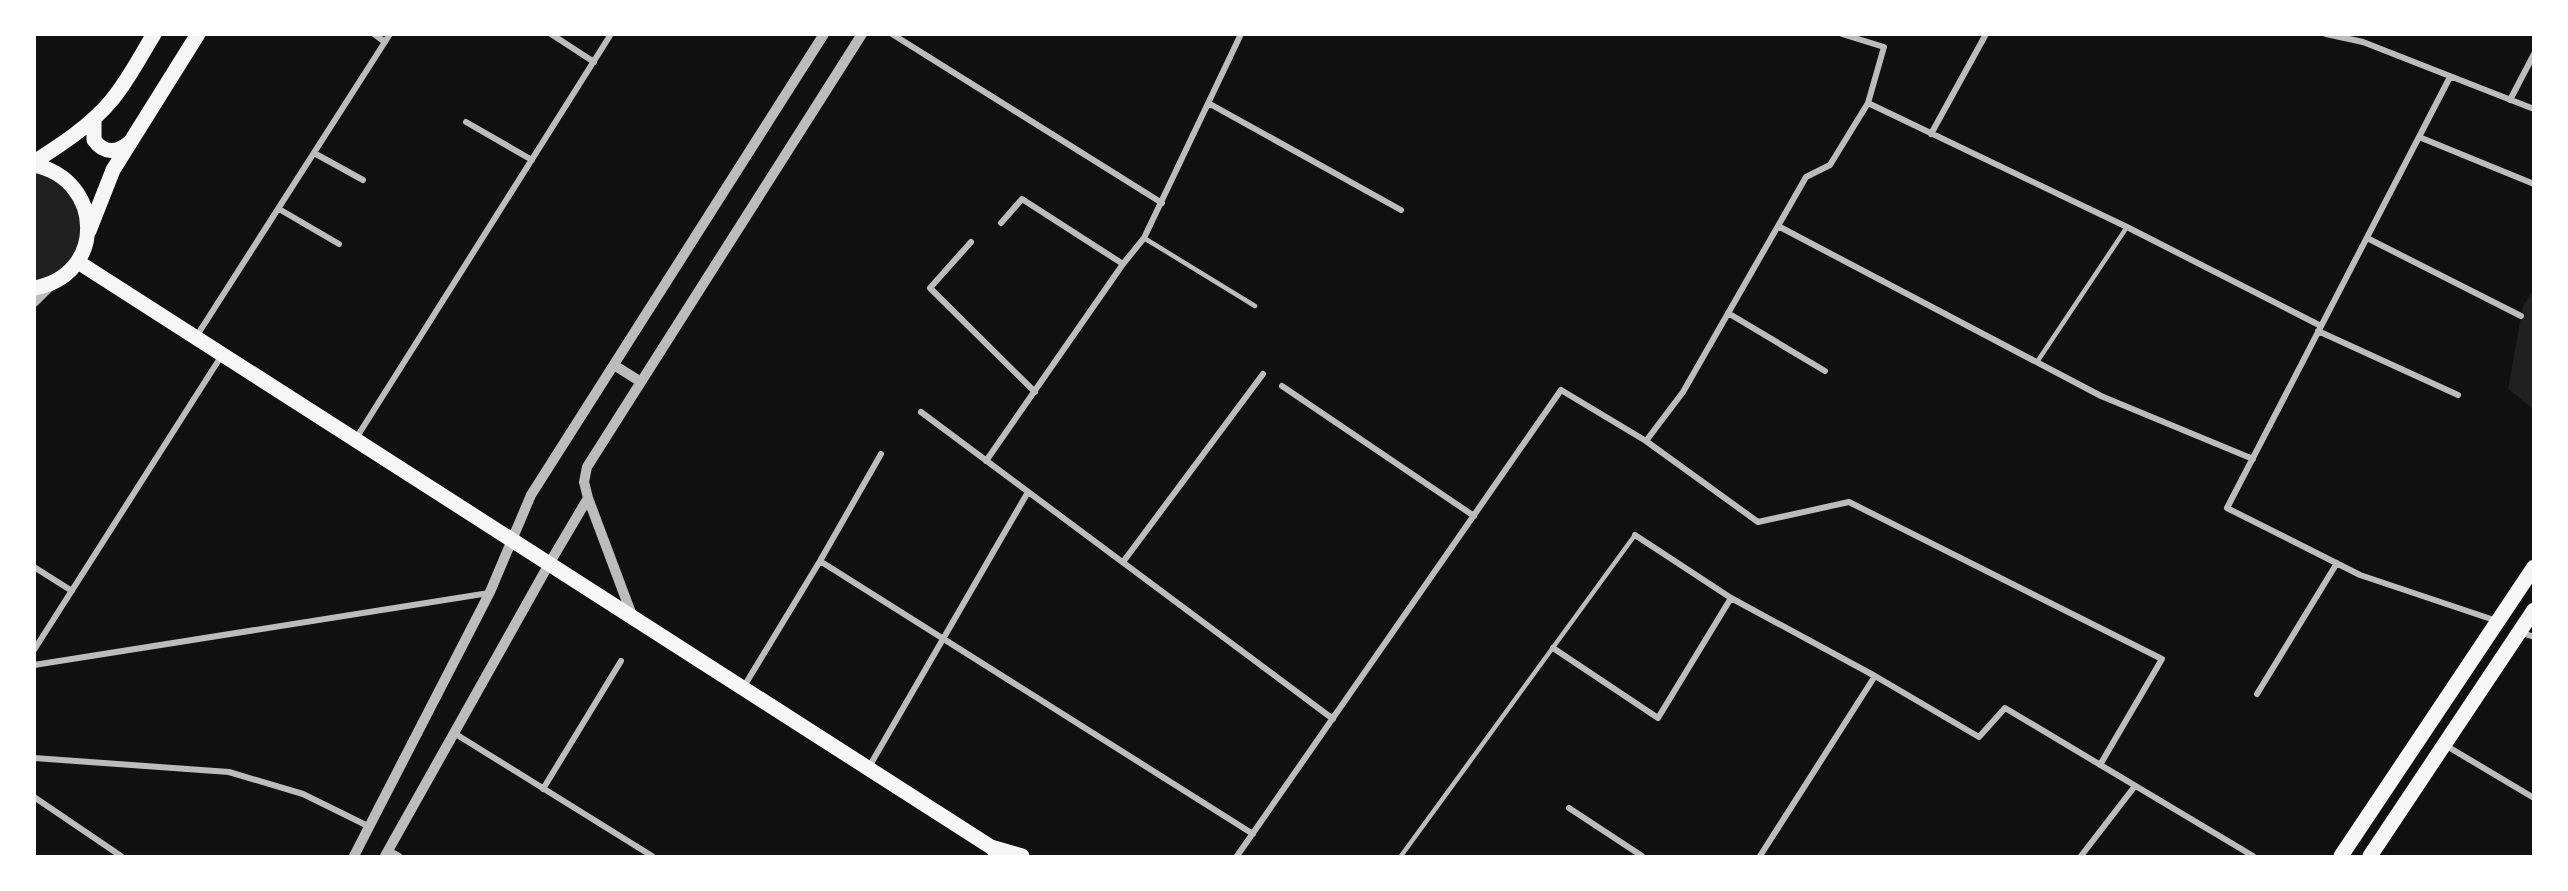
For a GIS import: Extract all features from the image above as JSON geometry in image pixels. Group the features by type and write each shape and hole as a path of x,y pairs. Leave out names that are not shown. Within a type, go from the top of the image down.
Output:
{"main road":[{"path":"34,163 94,120 118,91 154,34"},
{"path":"88,231 113,170 198,34"},
{"path":"94,120 94,140 103,149 115,151 130,142"},
{"path":"34,163 62,175 74,186 83,199 88,215 85,247 78,262 67,274 53,283 34,288"},
{"path":"78,262 743,688 992,853 1022,856"},
{"path":"2341,856 2534,567"},
{"path":"2370,856 2534,610"}],"street":[{"path":"374,34 385,42"},
{"path":"196,338 390,34"},
{"path":"551,34 594,62"},
{"path":"355,440 611,34"},
{"path":"354,856 490,592 531,495 824,34"},
{"path":"633,618 588,498 584,482 587,466 862,34"},
{"path":"892,34 1162,203"},
{"path":"986,461 1123,264 1144,238 1210,104 1241,34"},
{"path":"1646,441 1683,392 1806,177 1830,165 1869,103 1884,47 1842,34"},
{"path":"1931,134 1986,34"},
{"path":"2326,34 2362,42 2534,109"},
{"path":"2510,100 2534,54"},
{"path":"2450,76 2227,508 2360,575 2497,621"},
{"path":"1869,103 2127,227 2320,329 2458,395"},
{"path":"1210,104 1401,210"},
{"path":"466,122 532,160"},
{"path":"2419,137 2534,184"},
{"path":"314,153 363,180"},
{"path":"1001,223 1022,199 1123,264"},
{"path":"279,209 339,244"},
{"path":"1778,226 2101,396 2253,459"},
{"path":"2367,238 2521,316"},
{"path":"971,242 930,288 1035,392"},
{"path":"34,302 53,283"},
{"path":"1728,313 1826,371"},
{"path":"34,650 222,355"},
{"path":"614,365 641,382"},
{"path":"1123,562 1263,374"},
{"path":"1282,386 1474,516"},
{"path":"1238,856 1561,390 1646,441 1758,522 1849,502 2162,659 2100,765"},
{"path":"921,412 1333,719"},
{"path":"743,688 820,561 881,454"},
{"path":"868,769 1028,492"},
{"path":"399,856 387,853 588,498"},
{"path":"1635,535 1731,598 1875,676 1979,737 2005,708 2253,856"},
{"path":"820,561 1253,834"},
{"path":"2257,693 2337,563"},
{"path":"34,567 72,591"},
{"path":"34,665 490,592"},
{"path":"1553,648 1658,718 1731,598"},
{"path":"2519,632 2534,637"},
{"path":"543,789 621,661"},
{"path":"1760,856 1875,676"},
{"path":"454,733 652,856"},
{"path":"2444,745 2534,798"},
{"path":"34,758 230,772 303,794 370,827"},
{"path":"2080,856 2134,786"},
{"path":"34,797 121,856"},
{"path":"1569,808 1642,856"}],"lane":[{"path":"2037,362 2127,227"},
{"path":"1144,238 1255,306"},
{"path":"1401,856 1635,535"}],"shaded area":[{"path":"34,171 54,180 68,193 77,209 80,227 78,245 69,261 55,273 34,281"},
{"path":"2533,291 2533,409 2508,389 2523,306"}]}
